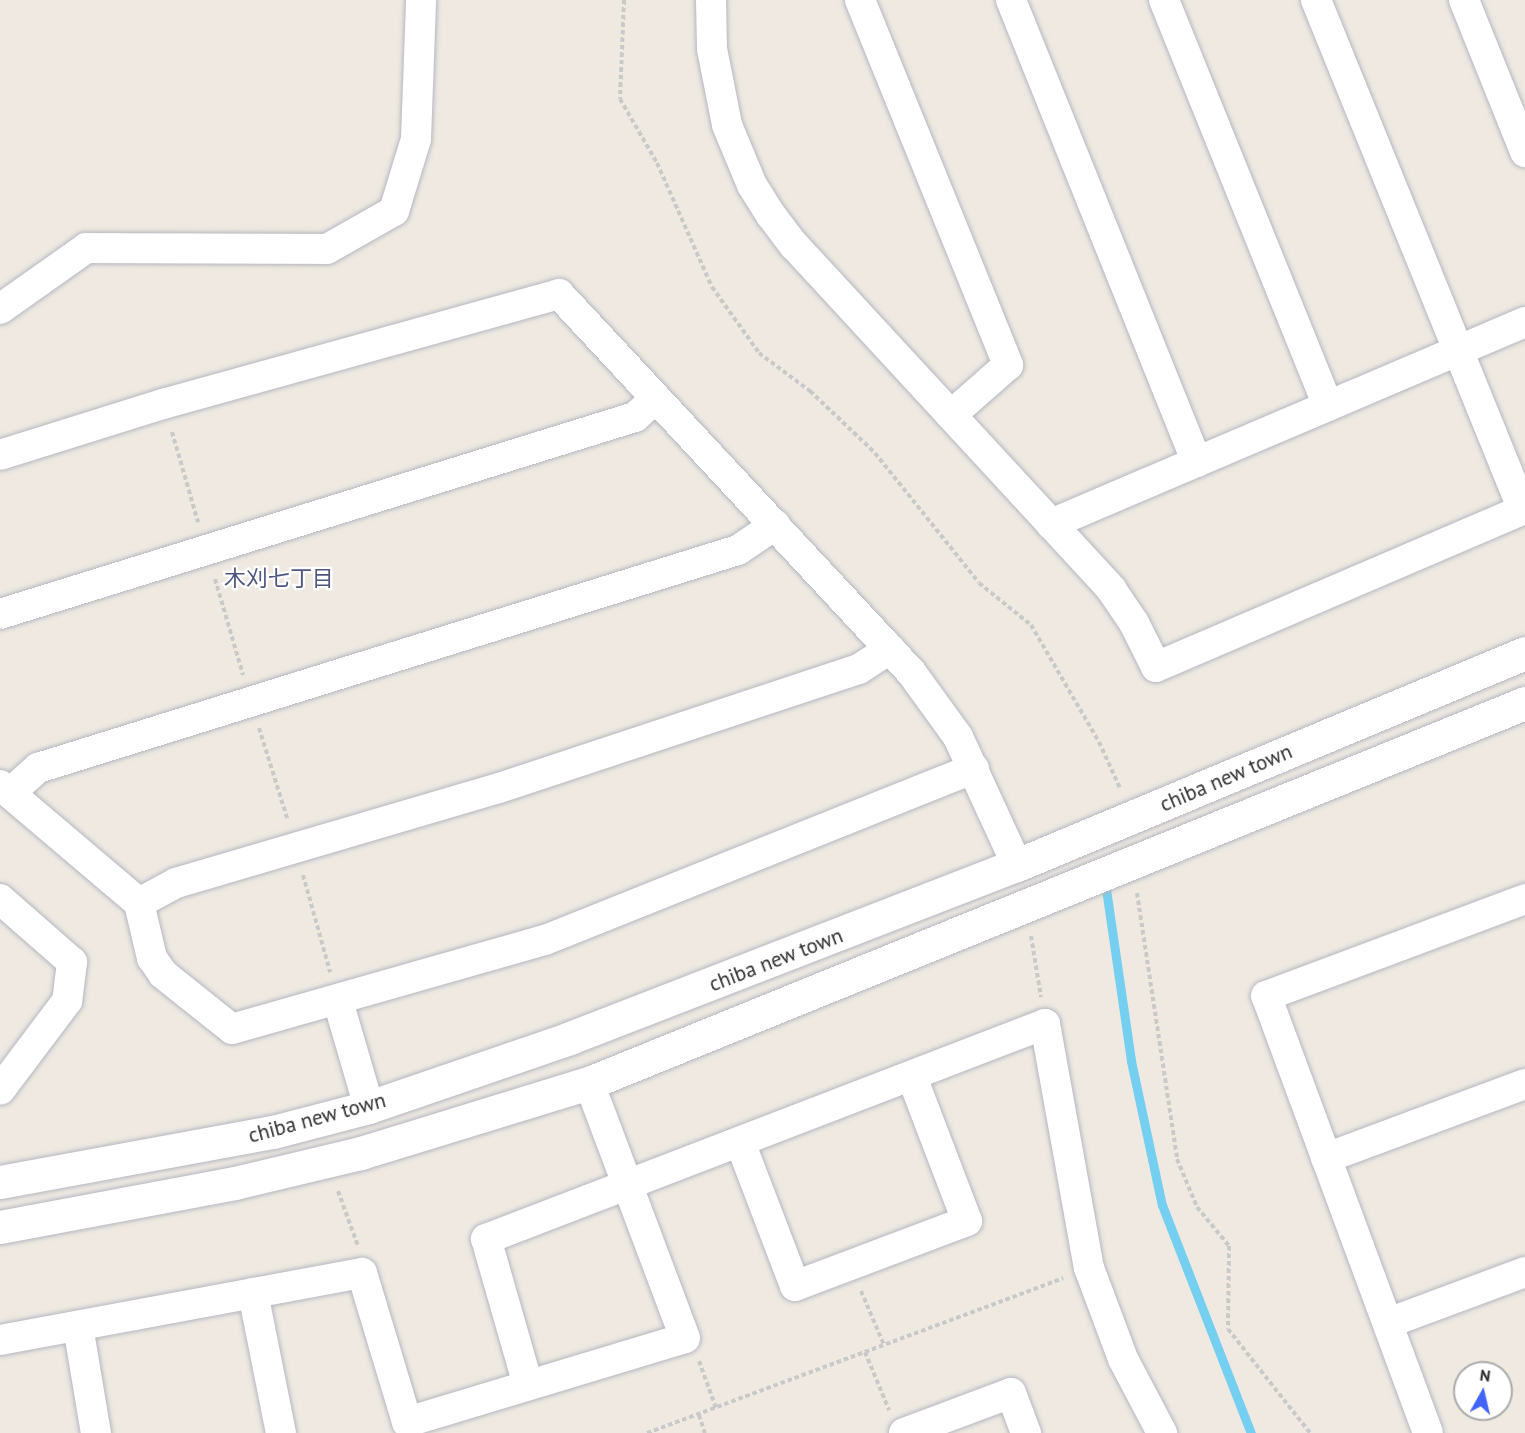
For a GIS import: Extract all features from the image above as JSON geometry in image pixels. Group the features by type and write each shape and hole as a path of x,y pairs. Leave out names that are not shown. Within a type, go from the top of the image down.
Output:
{"main road":[{"name":"chiba new town","path":"0,1182 273,1132 369,1107 684,996 1017,865 1525,653"},
{"name":"chiba new town","path":"0,1227 235,1183 360,1153 589,1083 1525,703"}],"street":[{"path":"0,309 86,248 327,249 394,211 416,139 421,0"},
{"path":"711,0 712,49 727,125 752,185 794,245 1111,589 1134,623 1156,667 1524,510 1316,0"},
{"path":"860,0 1008,365 951,415"},
{"path":"1011,0 1197,462"},
{"path":"1164,0 1328,406"},
{"path":"1464,0 1525,152"},
{"path":"0,455 163,404 559,294 890,649 939,710 974,768 1017,865"},
{"path":"1051,524 1525,322"},
{"path":"0,614 635,417 656,398"},
{"path":"775,525 738,550 38,768 5,789 140,903 152,958 163,974 232,1029 338,1001 545,940 974,768"},
{"path":"140,903 176,883 499,788 859,669 890,649"},
{"path":"0,899 72,962 67,1001 0,1090"},
{"path":"1428,1433 1266,996 1525,899"},
{"path":"338,1001 369,1107"},
{"path":"528,1385 486,1239 1045,1024 1089,1268 1123,1359 1162,1433"},
{"path":"740,1142 795,1286 967,1221 912,1077"},
{"path":"0,1340 362,1273 407,1422 685,1338 589,1083"},
{"path":"1326,1158 1525,1084"},
{"path":"1388,1323 1525,1272"},
{"path":"253,1293 281,1433"},
{"path":"78,1326 96,1433"},
{"path":"897,1423 1011,1393 1026,1433"}],"path":[{"path":"624,0 620,99 657,163 712,287 759,353 810,390 875,453 979,583 1031,625 1099,742 1121,790"},
{"path":"1136,883 1177,1159 1197,1207 1229,1246 1228,1329 1310,1433"},
{"path":"1026,905 1045,1024"},
{"path":"336,1183 362,1257 362,1273"},
{"path":"850,1265 884,1345"},
{"path":"647,1433 1089,1268"},
{"path":"685,1338 694,1348 716,1408"},
{"path":"865,1352 897,1423"},
{"path":"699,1415 705,1433"}],"waterway":[{"path":"1106,889 1131,1061 1162,1205 1251,1433"}],"district":[{"name":"木刈七丁目","path":"279,579"}]}
